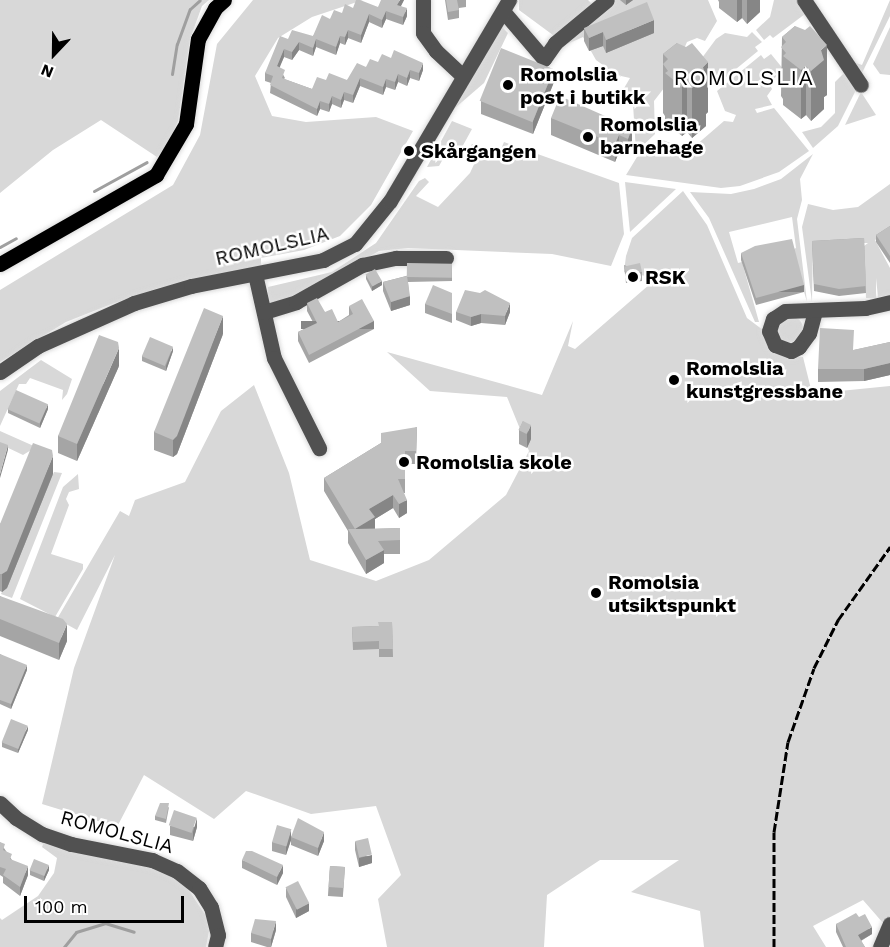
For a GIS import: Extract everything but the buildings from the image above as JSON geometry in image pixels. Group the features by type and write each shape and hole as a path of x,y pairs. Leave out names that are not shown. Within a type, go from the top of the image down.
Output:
{"main road":[{"path":"0,264 156,176 186,124 198,39 215,8 224,0"}],"street":[{"path":"423,0 423,33 436,51 463,76"},
{"path":"506,5 544,59 555,43 607,0"},
{"path":"804,0 861,85"},
{"name":"ROMOLSLIA","path":"0,372 38,346 134,303 191,286 323,260 355,244 390,201 506,5"},
{"path":"264,312 296,302 362,265 396,258 446,258"},
{"path":"255,274 282,378 319,447"},
{"path":"815,311 890,302"},
{"name":"ROMOLSLIA","path":"0,803 42,834 71,844 153,860 177,871 199,888 211,907 216,922 215,947"},
{"path":"880,947 890,924"}],"shaded area":[{"path":"0,0 209,0 202,6 190,39 178,121 166,149 157,157 101,120 53,150 0,193"},
{"path":"253,0 363,0 312,17 278,38 255,76 272,116 306,122 376,117 413,131 371,205 340,236 304,250 261,258 261,267 158,288 109,305 66,322 0,362 0,290 173,185 200,135 217,44"},
{"path":"519,0 588,0 595,7 557,38 519,10"},
{"path":"611,0 708,0 717,21 705,41 697,38 687,42 671,79 654,101 655,134 636,152 633,104 637,100 634,96 628,102 620,95 630,78 621,76 616,81 607,68 596,60 583,37 565,45"},
{"path":"774,0 800,0 805,14 773,38 770,35 764,40 756,30 770,17"},
{"path":"890,0 890,16 861,75 853,62 862,65"},
{"path":"501,26 508,33 484,83 455,108"},
{"path":"890,27 890,75 880,74 873,64"},
{"path":"752,32 762,42 755,47 758,51 714,87 704,82 696,66 716,39 725,33 747,37"},
{"path":"771,54 784,70 769,83 772,89 767,96 772,105 755,109 757,113 774,108 809,151 779,172 740,186 721,188 626,175 637,157 660,139 678,146 695,146 724,121 733,122 736,115 725,111 717,91 761,55 764,59"},
{"path":"846,71 858,86 838,126 813,148 802,132 821,127 835,113 835,82"},
{"path":"861,92 876,115 845,125"},
{"path":"452,121 472,129 461,149 452,143 439,166 427,167"},
{"path":"504,142 619,183 624,234 611,266 552,254 408,248 379,251 300,295 272,303 268,299 268,287 332,272 376,243 419,181 425,178 429,182 416,196 438,207 470,173 477,158 467,152 472,144 498,156"},
{"path":"813,154 800,179 802,200 797,219 807,302 792,250 796,248 792,217 729,232 738,263 742,262 759,322 755,322 709,218 690,192 731,194 754,189 781,179"},
{"path":"625,182 676,189 630,232"},
{"path":"890,184 890,231 875,240 890,268 890,295 878,297 876,278 876,298 866,298 864,246 868,243 813,243 812,302 802,227 808,204 833,210 858,207"},
{"path":"683,191 707,225 747,318 763,330 786,357 803,357 811,389 820,393 890,386 890,931 863,900 813,926 826,947 704,947 700,911 631,892 679,860 600,860 547,895 544,947 387,947 378,899 401,875 376,806 311,814 246,791 214,819 144,775 117,827 42,804 74,668 115,555 77,630 57,619 120,511 129,516 135,500 185,482 221,411 254,385 289,473 310,560 376,581 429,560 506,495 529,451 507,397 430,391 387,352 542,395 573,321 568,346 575,349 657,278 624,272 626,256 632,238"},
{"path":"790,316 800,319 803,329 800,339 790,342 780,339 777,329 780,319"},
{"path":"41,360 72,379 67,394 62,400 63,390 30,378 26,384 19,384 0,426 0,391"},
{"path":"0,431 36,447 23,455 0,444"},
{"path":"54,472 62,473 12,598 1,594"},
{"path":"78,474 79,489 69,492 66,499 69,505 51,554 83,564 83,569 55,617 20,599 63,487"},
{"path":"45,840 157,868 184,883 206,916 209,931 206,947 0,947 0,918 2,920 38,896 54,873 57,858 42,847"}],"waterway":[{"path":"172,74 177,44 190,9 200,0"},
{"path":"94,191 147,162"},
{"path":"0,247 16,238"},
{"path":"64,947 76,932 105,923 134,932"}],"railway":[{"path":"774,947 774,832 788,742 814,668 838,620 890,547"}],"place":[{"name":"Romolslia post i butikk","path":"508,85"},
{"name":"Romolslia barnehage","path":"588,137"},
{"name":"Skårgangen","path":"409,151"},
{"name":"RSK","path":"633,277"},
{"name":"Romolslia kunstgressbane","path":"674,380"},
{"name":"Romolslia skole","path":"404,462"},
{"name":"Romolsia utsiktspunkt","path":"596,593"}],"district":[{"name":"ROMOLSLIA","path":"744,78"}]}
